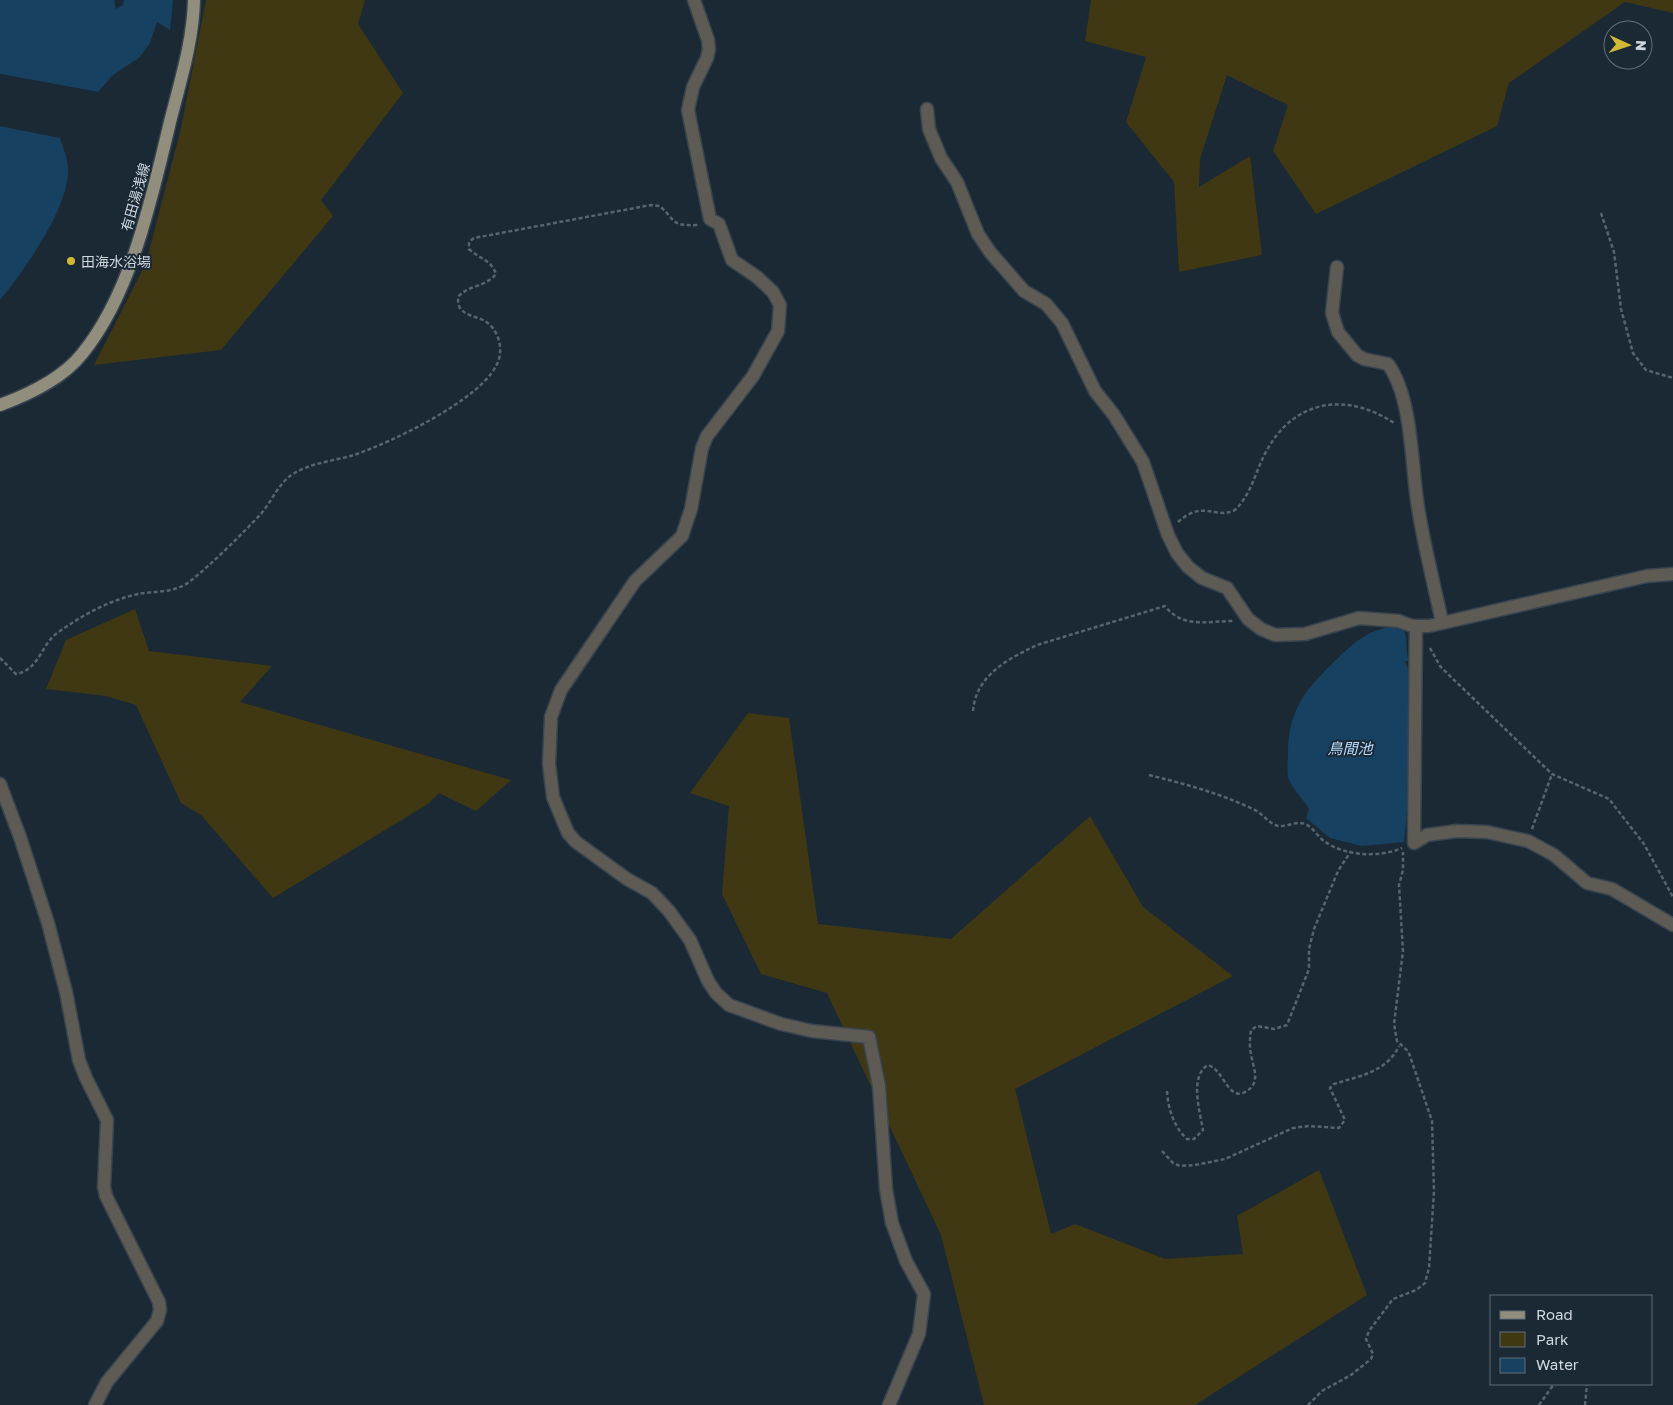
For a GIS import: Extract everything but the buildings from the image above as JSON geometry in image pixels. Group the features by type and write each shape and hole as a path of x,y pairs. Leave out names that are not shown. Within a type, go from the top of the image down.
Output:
{"main road":[{"name":"有田湯浅線","path":"0,405 51,381 76,361 94,337 118,291 137,244 156,180 188,50 194,0"}],"street":[{"path":"694,0 708,40 709,49 707,58 693,87 688,110 710,219 719,224 732,260 757,277 773,292 780,305 778,331 753,376 707,436 702,448 691,509 682,536 635,581 562,690 551,718 550,764 553,797 568,833 576,842 627,879 652,893 669,911 690,940 708,981 716,993 730,1005 782,1024 812,1031 869,1037 879,1086 886,1189 892,1222 906,1261 924,1294 919,1334 889,1405"},
{"path":"927,109 929,129 944,165 957,182 970,210 978,234 990,252 1024,290 1046,304 1062,323 1095,391 1114,414 1143,462 1168,535 1177,553 1188,567 1202,578 1226,588 1244,614 1267,633 1284,636 1314,631 1359,618 1399,621 1418,626 1647,576 1673,574"},
{"path":"1337,267 1333,321 1343,339 1357,355 1364,359 1388,364 1399,387 1410,437 1419,515 1442,622"},
{"path":"1409,845 1418,626"},
{"path":"0,784 20,837 48,923 66,992 79,1060 107,1120 104,1187 106,1196 159,1302 160,1310 156,1321 107,1382 95,1405"},
{"path":"1409,845 1427,835 1457,831 1487,832 1528,841 1554,855 1587,883 1612,889 1673,926"}],"path":[{"path":"0,658 16,674 25,673 34,664 54,635 93,608 137,594 184,585 260,515 289,477 304,468 371,449 410,431 468,394 488,377 500,357 498,338 493,328 484,320 467,314 459,307 458,297 462,292 490,282 496,274 486,258 476,256 469,249 469,242 474,238 651,205 660,206 673,222 683,225 704,225 710,219"},
{"path":"1600,212 1614,252 1621,309 1633,353 1646,370 1673,378"},
{"path":"1168,535 1176,524 1190,512 1200,509 1225,512 1235,510 1242,503 1255,482 1266,452 1277,435 1292,420 1308,410 1325,405 1352,405 1391,421 1410,437"},
{"path":"973,711 974,703 982,684 1000,664 1037,645 1082,630 1165,606 1176,616 1192,623 1238,621 1254,624"},
{"path":"1418,626 1440,666 1552,774 1609,799 1644,844 1673,897"},
{"path":"1149,774 1237,801 1264,815 1279,826 1305,824 1325,842 1351,851 1375,854 1409,845 1399,885 1403,951 1394,1024 1399,1046 1391,1059 1372,1072 1334,1084 1330,1088 1345,1120 1339,1128 1309,1126 1293,1128 1225,1159 1195,1166 1180,1166 1173,1163 1162,1151"},
{"path":"1528,841 1552,774"},
{"path":"1167,1091 1169,1107 1181,1134 1187,1140 1194,1139 1203,1130 1198,1086 1199,1076 1203,1068 1208,1065 1215,1067 1232,1091 1236,1093 1241,1094 1252,1087 1256,1079 1250,1046 1251,1030 1257,1026 1274,1029 1287,1025 1309,969 1309,949 1314,929 1338,872 1351,851"},
{"path":"1308,1405 1322,1391 1351,1375 1371,1359 1373,1354 1366,1339 1369,1331 1392,1299 1421,1287 1428,1275 1434,1191 1432,1121 1408,1051 1399,1046"},
{"path":"1539,1405 1553,1385"},
{"path":"1585,1405 1587,1385"}],"green space":[{"path":"206,0 365,0 358,24 403,93 321,200 333,216 221,350 94,365 146,263 181,128"},
{"path":"1091,0 1673,0 1673,13 1625,2 1509,83 1497,126 1316,214 1273,151 1288,105 1227,75 1200,159 1199,187 1250,156 1262,255 1179,272 1174,182 1126,122 1146,57 1085,41"},
{"path":"135,609 149,651 272,666 240,702 511,780 476,811 439,793 428,804 273,898 201,815 181,803 136,705 106,696 46,689 66,640"},
{"path":"748,713 789,718 818,924 951,939 1090,816 1143,907 1233,976 1015,1089 1051,1234 1075,1224 1165,1259 1243,1254 1237,1216 1319,1170 1367,1295 1195,1405 984,1405 941,1235 827,993 761,974 722,894 729,806 690,793"}],"water":[{"path":"0,0 114,0 116,9 123,5 124,0 173,0 170,30 157,22 150,43 140,57 113,75 98,92 0,74"},
{"path":"0,126 60,138 68,167 67,182 54,218 33,255 0,300"},
{"name":"鳥間池","path":"1393,627 1404,631 1409,660 1405,662 1410,673 1409,790 1404,842 1362,846 1330,838 1306,818 1309,809 1288,777 1289,739 1291,725 1300,702 1324,672 1361,638 1384,628"}],"pier":[{"path":"0,74 101,92 97,94 0,76"},
{"path":"0,124 60,135 62,138 0,126"}],"place":[{"name":"田海水浴場","path":"71,261"}]}
